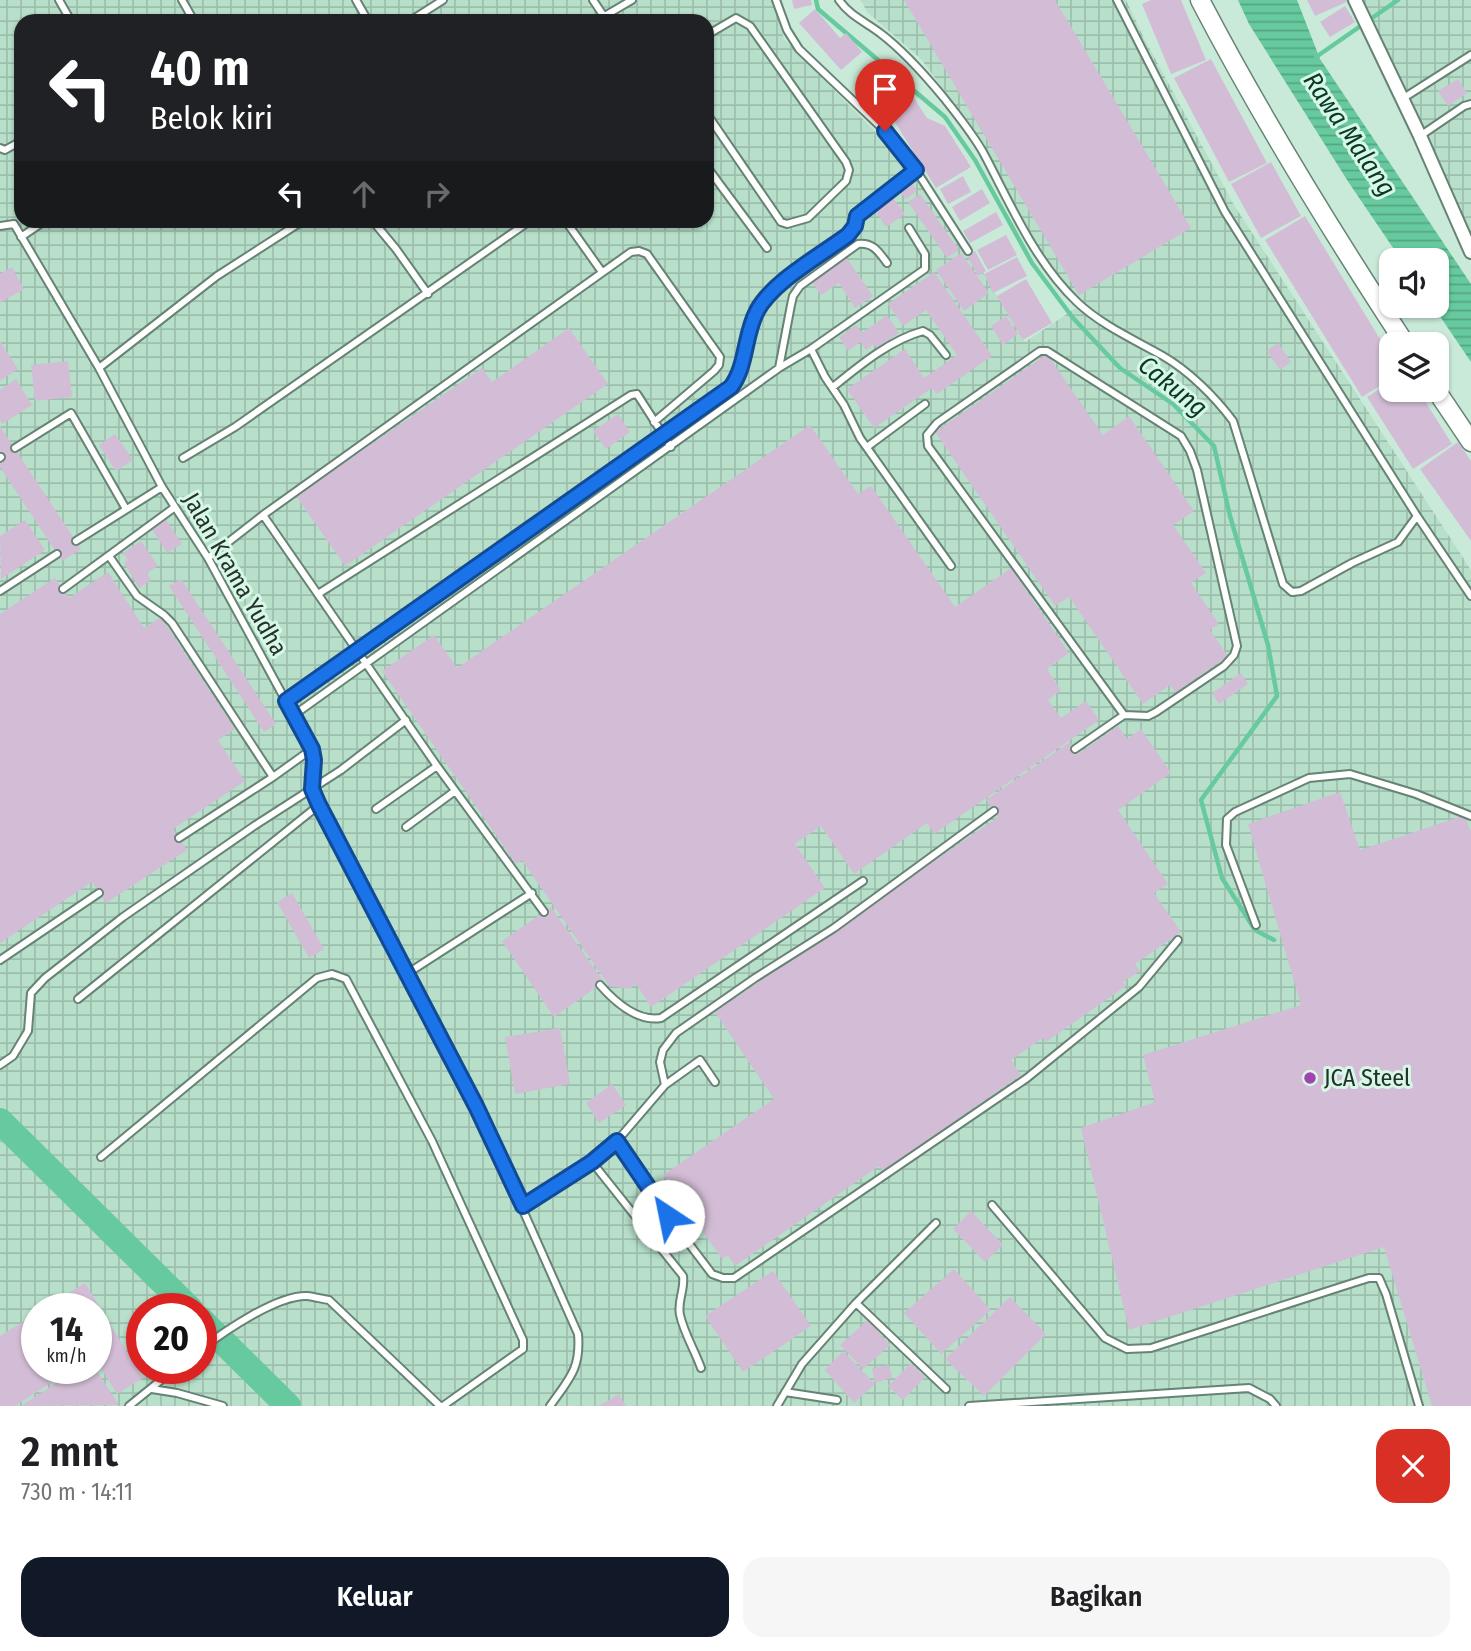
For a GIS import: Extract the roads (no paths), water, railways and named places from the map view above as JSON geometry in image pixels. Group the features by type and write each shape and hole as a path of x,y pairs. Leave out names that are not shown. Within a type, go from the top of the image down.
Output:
{"street":[{"path":"1200,0 1251,98 1311,198 1398,332"},
{"path":"1355,0 1420,136 1471,252"},
{"path":"1444,402 1471,442"}],"lane":[{"path":"421,14 443,0"},
{"path":"612,14 632,0"},
{"path":"776,0 787,30 799,49 878,124 916,170 968,251"},
{"path":"839,0 851,15 881,34 903,53 941,95 983,151 1015,215 1046,264 1076,301 1134,341 1171,361 1227,413 1233,421 1283,584 1288,590 1301,591 1398,542 1417,516"},
{"path":"1117,0 1225,212 1417,516 1471,596"},
{"path":"714,31 736,18 750,26 846,162 849,170 846,181 808,218 787,224 781,222 714,128"},
{"path":"1402,99 1471,55"},
{"path":"1420,136 1471,104"},
{"path":"286,701 731,387 738,378 756,312 769,293 848,235 855,226 857,216 916,170"},
{"path":"714,177 766,248"},
{"name":"Jalan Krama Yudha","path":"16,228 99,368 162,487 208,558 312,749 312,789 319,805 408,973 523,1206 578,1334 580,1355 573,1372 550,1406"},
{"path":"21,237 34,228"},
{"path":"99,368 217,276 292,228"},
{"path":"379,228 428,294"},
{"path":"183,458 235,428 520,228"},
{"path":"571,228 602,272"},
{"path":"294,715 779,368 811,349 925,269 925,254 909,228"},
{"path":"779,368 790,305 800,286 858,244 867,243 876,248 887,263"},
{"path":"208,558 263,515 602,272 631,252 639,251 647,254 720,357 719,365 714,371 654,422"},
{"path":"833,387 869,360 912,334 923,331 930,335 946,355"},
{"path":"811,349 860,438 951,566"},
{"path":"1075,749 1124,715 1148,716 1210,677 1234,656 1237,646 1203,494 1190,451 1181,436 1047,351 1040,351 937,423 927,435 928,446 1124,715"},
{"path":"318,594 631,395 637,394 671,447"},
{"path":"867,447 925,404"},
{"path":"15,448 71,413 126,509"},
{"path":"76,541 162,487"},
{"path":"63,589 175,507"},
{"path":"263,515 364,663 544,912"},
{"path":"0,591 58,554"},
{"path":"109,556 137,596 172,623 273,777"},
{"path":"0,1065 13,1056 27,1031 31,993 46,978 123,917 341,770 406,720"},
{"path":"179,838 312,749"},
{"path":"376,809 437,766"},
{"path":"1256,925 1226,845 1227,820 1235,812 1309,778 1350,774 1416,794 1471,816"},
{"path":"407,827 455,791"},
{"path":"78,999 122,961 223,885 319,805"},
{"path":"665,1085 660,1062 663,1050 676,1033 834,928 994,811"},
{"path":"600,985 639,1016 651,1020 661,1018 863,880"},
{"path":"0,960 99,893"},
{"path":"408,973 532,894"},
{"path":"617,1141 712,1274 734,1278 1027,1078 1139,988 1178,940"},
{"path":"101,1157 317,978 332,974 346,979 432,1141 523,1340 523,1349 441,1406 329,1300 305,1296 276,1304 234,1324 217,1337"},
{"path":"523,1206 592,1162 617,1141 665,1085 700,1059 715,1082"},
{"path":"592,1162 684,1276 685,1289 680,1302 680,1315 701,1368"},
{"path":"992,1205 1105,1338 1126,1349 1151,1348 1369,1278 1379,1278 1419,1406"},
{"path":"777,1406 802,1364 856,1303 936,1223"},
{"path":"856,1303 946,1389"},
{"path":"128,1406 159,1384"},
{"path":"969,1406 1249,1388 1270,1399 1276,1406"},
{"path":"152,1390 177,1393 223,1406"},
{"path":"785,1392 837,1400"}],"water":[{"name":"Rawa Malang","path":"1238,0 1297,0 1320,59 1447,248 1393,248 1249,24"},
{"path":"1449,251 1471,284 1471,362 1441,318 1449,318"}],"waterway":[{"name":"Cakung","path":"816,0 818,9 945,117 975,160 1032,263 1073,318 1120,368 1173,404 1214,446 1230,516 1268,645 1277,696 1201,800 1222,878 1255,930 1274,940"},
{"name":"Rawa Malang","path":"1316,57 1398,0"},
{"path":"0,1121 174,1293"},
{"path":"217,1336 288,1406"}],"place":[{"name":"JCA Steel","path":"1310,1078"}]}
